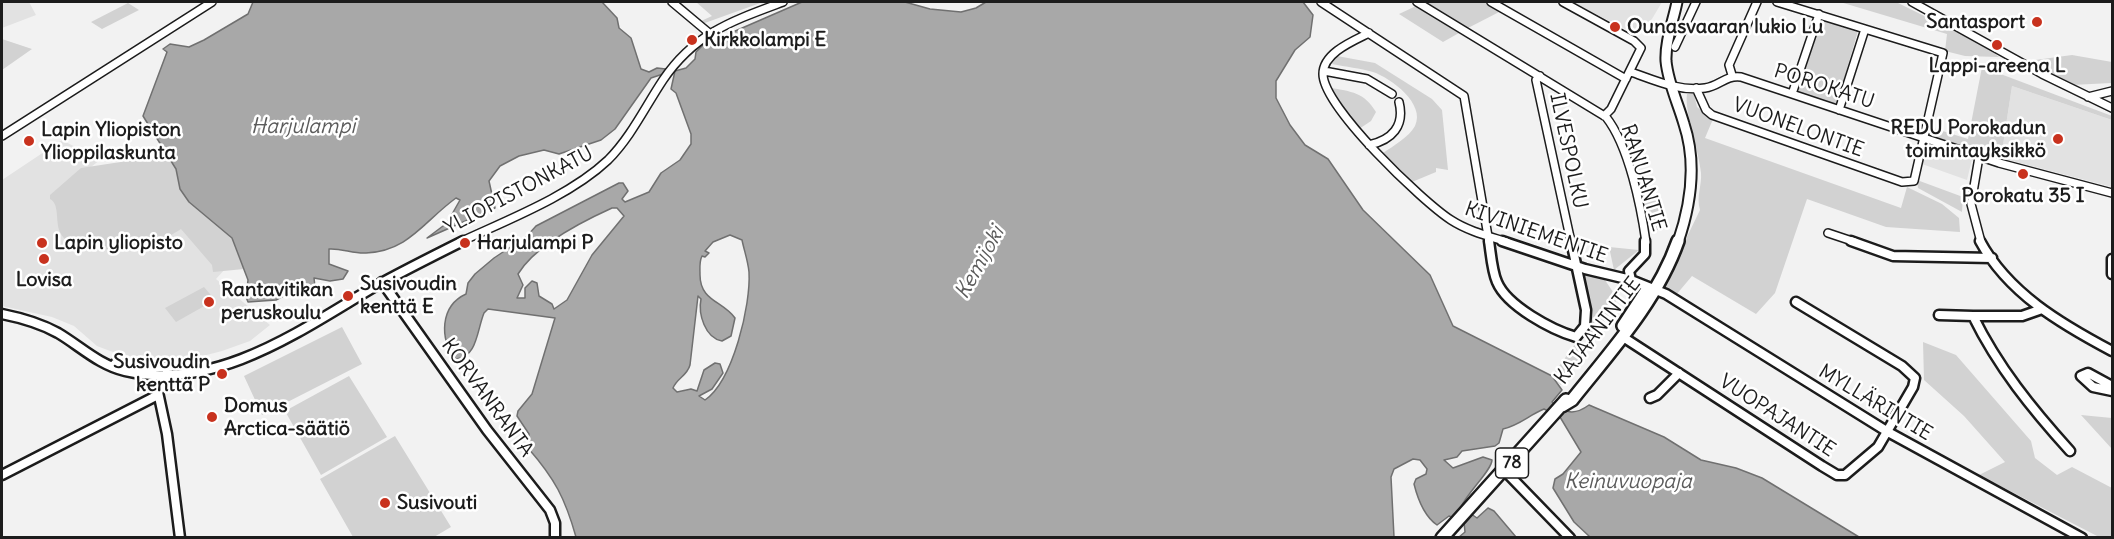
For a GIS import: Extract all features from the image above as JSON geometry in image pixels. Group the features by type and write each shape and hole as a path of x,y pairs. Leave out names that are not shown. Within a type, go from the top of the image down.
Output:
{"main road":[{"name":"KAJAANINTIE","path":"1562,406 1572,400 1623,337 1671,260 1686,219 1692,189 1688,136 1672,85 1666,51 1677,2"},
{"name":"KAJAANINTIE","path":"1442,537 1553,417 1652,289"}],"street":[{"path":"2,136 212,2"},
{"path":"672,2 709,33"},
{"name":"YLIOPISTONKATU","path":"2,314 51,329 90,357 102,362 168,370 208,368 241,359 295,335 382,282 600,168 630,137 676,64 692,46 709,33 783,2"},
{"path":"1321,2 1464,96 1487,234"},
{"path":"1417,2 1604,116 1611,109 1641,48 1563,2"},
{"path":"1491,2 1626,79"},
{"path":"1675,47 1696,2"},
{"path":"1630,72 1672,85 1696,88 1710,87 1722,77 1732,75 1729,65 1757,2"},
{"path":"1777,2 1799,5 1865,29 1839,110"},
{"path":"1906,2 1955,26"},
{"path":"1912,2 2112,108"},
{"path":"1792,94 1819,14"},
{"name":"VUONELONTIE","path":"1696,88 1706,110 1712,115 1902,182 1914,181 1943,53 1865,29"},
{"path":"1369,33 1335,52 1324,71 1367,80 1392,94"},
{"name":"KIVINIEMENTIE","path":"1324,71 1323,85 1369,145 1449,219 1464,228 1575,265 1631,280 1652,289"},
{"name":"POROKATU","path":"1732,75 1979,157 2112,193"},
{"name":"ILVESPOLKU","path":"1487,234 1496,281 1506,298 1560,332 1576,337 1585,326 1587,318 1536,80 1540,76"},
{"path":"2088,97 2094,93 2112,91"},
{"path":"1369,145 1387,140 1400,127 1401,112 1398,102"},
{"name":"RANUANTIE","path":"1604,116 1613,128 1622,153 1646,237 1645,254 1628,274 1631,280"},
{"path":"1979,157 1971,212 1976,234 1992,258 2013,284 2042,309 2112,351"},
{"path":"1828,233 1893,256 1992,258"},
{"path":"2112,259 2112,274"},
{"name":"KORVANRANTA","path":"382,282 487,430 552,513 555,537"},
{"name":"MYLLÄRINTIE","path":"1652,289 1672,297 1888,432 2082,537"},
{"name":"VUOPAJANTIE","path":"1623,337 1837,475 1845,475 1878,447 1913,387 1915,378 1902,366 1796,302"},
{"path":"1939,315 2022,316 2042,309"},
{"path":"1973,316 2006,375 2070,451"},
{"path":"168,370 158,395 166,427 180,537"},
{"path":"1650,398 1679,373"},
{"path":"2,475 158,395"},
{"path":"1505,471 1570,537"}],"shaded area":[{"path":"2,2 29,2 36,15 2,28"},
{"path":"696,2 763,2 702,24 699,22 712,16"},
{"path":"1424,2 1488,2 1503,10 1468,28"},
{"path":"1572,2 1662,2 1652,19 1635,34"},
{"path":"1840,2 1896,2 1987,47 1999,57 1965,56 1945,51 1947,34"},
{"path":"128,3 139,10 102,29 91,22"},
{"path":"1416,6 1459,33 1443,42 1399,14"},
{"path":"1826,19 1858,31 1837,103 1816,100 1798,90 1822,20"},
{"path":"2,39 32,49 2,70"},
{"path":"167,51 189,95 248,280 244,269 213,272 212,265 181,229 156,242 104,249 77,246 67,241 60,232 55,205 50,195 81,168 167,155 143,116"},
{"path":"2072,55 2112,62 2112,83 2071,85 2028,61"},
{"path":"1337,56 1375,63 1432,99 1442,110 1448,170 1436,168 1436,172 1412,182 1383,153 1409,134 1415,126 1416,109 1405,93 1380,75 1332,64"},
{"path":"1982,67 2112,116 2112,120 2012,86 2001,158 1929,133 1930,127 1968,139"},
{"name":"REDU Porokadun toimintayksikkö","path":"2012,86 2112,120 2112,187 2001,158"},
{"path":"1330,88 1351,92 1367,101 1376,112 1371,121 1359,129"},
{"path":"1687,94 1694,94 1697,107 1713,119 1705,138 1901,208 1907,187 1942,204 1959,218 1960,232 1886,227 1807,199 1775,293 1756,314 1692,276 1676,295 1662,288 1700,210 1701,173 1688,110"},
{"name":"Lapin yliopisto","path":"62,140 100,160 57,193 182,226 225,269 216,279 270,325 250,341 222,351 195,358 149,360 118,354 97,346 74,326 52,317 2,306 2,180"},
{"path":"1927,144 1972,159 1967,180 1922,164"},
{"path":"1917,180 1963,197 1962,212 1918,188"},
{"path":"1642,195 1659,198 1658,230 1652,230"},
{"path":"1609,247 1639,250 1614,270"},
{"path":"1582,274 1605,280 1615,295 1616,304 1590,343 1583,337 1592,318"},
{"path":"204,287 215,300 176,322 165,308"},
{"path":"342,327 362,364 262,415 244,376"},
{"path":"1578,340 1587,347 1561,385 1552,376"},
{"path":"1923,342 1956,355 2031,441 2035,458 2057,475 2072,467 2112,488 2112,537 2099,537 1979,475 2005,462 1964,416 1924,380"},
{"name":"Susivouti","path":"349,376 387,437 321,475 285,411"},
{"path":"2081,415 2112,418 2112,449"},
{"name":"Susivouti","path":"395,436 451,527 434,537 353,537 320,479"}],"water":[{"name":"Harjulampi","path":"253,2 602,2 617,18 619,28 631,38 641,69 649,72 657,68 666,69 663,74 651,78 615,129 601,140 559,154 544,150 519,156 500,166 489,181 495,208 427,238 447,223 460,200 456,198 405,241 394,247 366,253 329,249 329,264 348,271 343,279 330,281 314,278 315,287 304,293 289,293 276,300 248,302 246,297 248,280 232,238 189,202 180,189 176,169 143,116 167,52 163,49 170,44 189,47 204,40 248,14"},
{"path":"802,2 905,2 930,9 961,12 976,8 986,2 1303,2 1313,15 1310,37 1295,50 1276,81 1276,98 1290,125 1305,145 1328,159 1363,210 1430,275 1453,326 1552,376 1562,390 1552,402 1561,409 1574,412 1589,405 1664,437 1701,460 1736,468 1762,478 1859,537 1590,537 1574,522 1553,488 1555,479 1563,474 1581,452 1560,417 1544,409 1503,429 1499,443 1495,446 1462,451 1457,457 1444,460 1453,468 1483,457 1492,460 1488,470 1461,507 1477,518 1488,508 1494,511 1516,537 1459,537 1465,532 1464,522 1449,516 1437,525 1422,507 1414,484 1416,479 1426,474 1427,469 1420,460 1413,459 1394,469 1391,477 1394,537 576,537 563,500 552,480 528,448 529,434 517,416 518,411 532,394 555,318 488,309 484,313 472,348 468,354 456,359 450,351 445,333 447,315 457,299 466,294 468,283 475,274 527,236 536,226 619,183 623,183 628,191 622,199 625,202 649,192 661,173 680,160 691,144 691,134 676,93 671,89 675,71 686,68 695,59 696,52 703,45","holes":["612,208 617,208 624,216 592,255 567,300 554,309 552,304 539,296 537,283 532,281 525,288 525,298 517,298 523,285 518,274 536,254 573,228","730,235 742,240 749,272 747,303 732,360 724,377 705,400 699,396 712,389 723,373 720,364 715,363 704,370 697,391 691,389 677,392 673,388 690,365 698,296 701,299 702,318 711,335 722,341 731,336 735,318 708,296 701,284 700,267 702,256 705,257 709,253 705,251 713,242"]}],"place":[{"name":"Santasport","path":"2037,22"},
{"name":"Ounasvaaran lukio Lu","path":"1615,27"},
{"name":"Kirkkolampi E","path":"692,40"},
{"name":"Lappi-areena L","path":"1997,45"},
{"name":"REDU Porokadun toimintayksikkö","path":"2058,139"},
{"name":"Lapin Yliopiston Ylioppilaskunta","path":"29,141"},
{"name":"Porokatu 35 I","path":"2023,174"},
{"name":"Lapin yliopisto","path":"42,243"},
{"name":"Harjulampi P","path":"465,243"},
{"name":"Lovisa","path":"44,259"},
{"name":"Susivoudin kenttä E","path":"348,296"},
{"name":"Rantavitikan peruskoulu","path":"209,302"},
{"name":"Susivoudin kenttä P","path":"222,374"},
{"name":"Domus Arctica-säätiö","path":"212,417"},
{"name":"Susivouti","path":"385,503"}],"water label":[{"name":"Kemijoki","path":"980,263"},
{"name":"Keinuvuopaja","path":"1628,482"}]}
